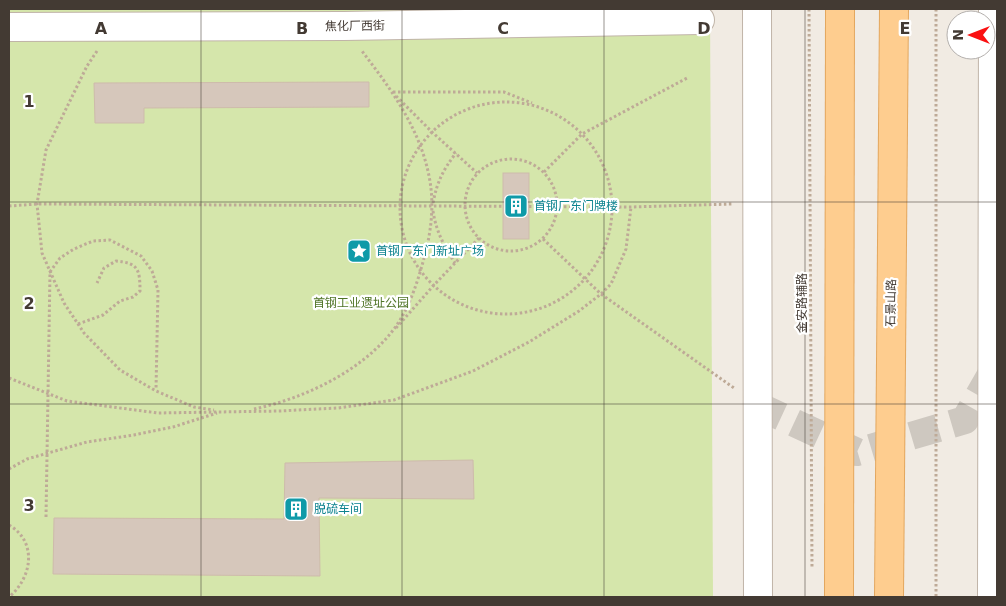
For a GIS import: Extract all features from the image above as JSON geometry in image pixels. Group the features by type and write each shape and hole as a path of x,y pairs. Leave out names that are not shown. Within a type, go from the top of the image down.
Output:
{"main road":[{"path":"839,597 840,9"},
{"name":"石景山路","path":"889,597 894,9"}],"street":[{"path":"757,9 756,405 758,597"},
{"path":"992,597 993,9"},
{"name":"焦化厂西街","path":"9,27 344,26 700,20"}],"path":[{"name":"金安路辅路","path":"809,9 812,577"},
{"path":"936,9 936,597"},
{"path":"344,26 392,92 420,145 430,177 436,227 443,245 455,263"},
{"path":"112,27 87,66 46,150 37,204 42,253 64,303 84,333 120,370 156,391 194,407 222,412"},
{"path":"544,172 582,134 689,77"},
{"path":"392,92 504,92 536,105 567,119 591,143 607,172 612,207 606,245 586,280 560,301 524,313 488,313 453,301 425,277 420,270 406,246 399,206 403,179 417,148 440,123 470,107 503,100 536,105"},
{"path":"392,92 477,173"},
{"path":"391,334 408,306 420,270 428,242 437,183 456,153"},
{"path":"506,159 522,160 537,166 544,172 556,192 558,207 555,221 548,234 538,244 524,250 510,252 496,250 483,242 473,232 466,218 464,206 468,187 477,173 490,163 506,159"},
{"path":"9,206 37,204 630,207 758,202"},
{"path":"9,378 67,401 158,413 338,408 394,400 473,371 529,342 579,311 602,294 611,284 626,249 630,207"},
{"path":"246,411 276,405 308,392 361,363 391,334 479,238"},
{"path":"543,239 602,294 756,405"},
{"path":"46,516 50,272 60,258 74,249 93,241 110,240 141,256 152,271 158,290 156,391"},
{"path":"78,324 103,315 120,300 132,298 140,291 140,277 137,268 131,262 116,261 104,268 97,283"},
{"path":"9,469 27,459 87,442 134,436 173,427 222,412"},
{"path":"9,525 22,538 28,550 29,564 25,578 18,590 9,597"}],"green space":[{"name":"首钢工业遗址公园","path":"9,9 710,9 713,597 9,597"}],"building":[{"path":"369,82 369,107 144,108 144,123 95,123 94,83"},
{"name":"首钢厂东门牌楼","path":"503,173 529,173 529,239 503,239"},
{"name":"脱硫车间","path":"473,460 474,499 319,498 320,576 53,574 54,518 284,519 285,463"}],"tunnel":[{"path":"756,405 857,452 965,420 993,371"}],"place":[{"name":"首钢厂东门牌楼","path":"516,206"},
{"name":"首钢厂东门新址广场","path":"359,251"},
{"name":"脱硫车间","path":"296,509"}]}
